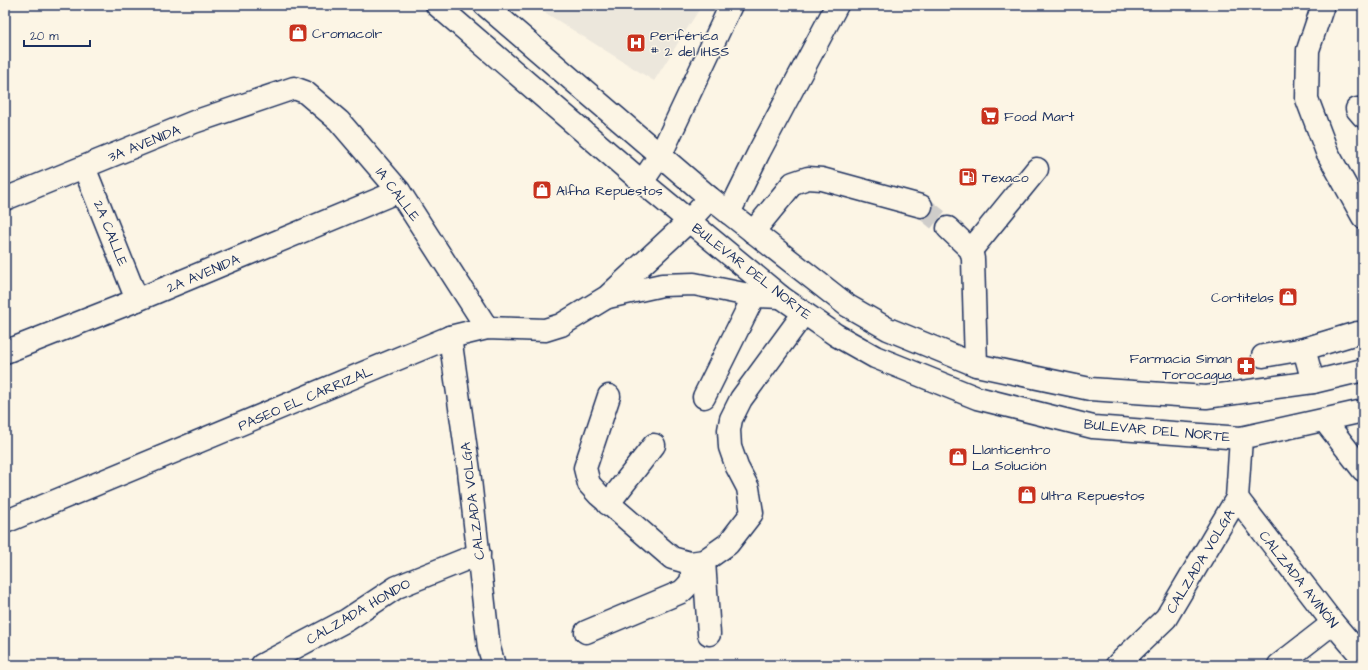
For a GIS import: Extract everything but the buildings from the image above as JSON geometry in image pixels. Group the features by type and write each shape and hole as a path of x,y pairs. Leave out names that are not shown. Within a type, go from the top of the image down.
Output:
{"street":[{"name":"BULEVAR DEL NORTE","path":"437,5 642,182 781,297 836,335 875,357 977,398 1093,427 1241,438 1363,411"},
{"path":"486,5 661,154 710,198 848,306 888,329 976,365 1090,389 1206,397 1313,382 1363,370"},
{"path":"642,182 661,154 731,5"},
{"path":"729,213 759,152 837,5"},
{"path":"1323,5 1308,50 1307,99 1327,152 1363,217"},
{"name":"1A CALLE","path":"284,90 294,88 305,92 316,101 338,121 399,191 487,328"},
{"name":"3A AVENIDA","path":"5,199 194,122 284,90"},
{"name":"2A CALLE","path":"84,167 137,300"},
{"path":"971,250 1037,169"},
{"path":"753,232 793,183 808,178 822,179 921,206"},
{"name":"2A AVENIDA","path":"5,352 137,300 399,191"},
{"name":"PASEO EL CARRIZAL","path":"5,522 450,337 487,328 545,330 561,325 607,297 689,221 710,198"},
{"path":"948,228 971,250 973,259 976,365"},
{"name":"PASEO EL CARRIZAL","path":"607,297 662,285 694,284 754,296 781,297"},
{"path":"704,397 754,296"},
{"path":"609,396 585,468 590,484 608,504 672,558 697,562 728,544 752,512 748,488 737,467 730,447 729,430 731,419 741,399 804,313"},
{"path":"1263,356 1304,349 1361,336"},
{"name":"CALZADA VOLGA","path":"450,337 470,471 489,648 494,665"},
{"path":"1304,349 1313,382"},
{"path":"1324,420 1363,470"},
{"name":"CALZADA VOLGA","path":"1117,665 1166,618 1237,498 1241,438"},
{"path":"608,504 654,445"},
{"name":"CALZADA AVINÓN","path":"1237,498 1333,623 1363,658"},
{"name":"CALZADA HONDO","path":"262,665 347,620 397,587 479,554"},
{"path":"586,632 681,592 692,582 697,562"},
{"path":"697,562 709,634"},
{"path":"1279,665 1333,623"}],"shaded area":[{"name":"Periférica # 2 del IHSS","path":"533,5 702,5 654,81"}],"tunnel":[{"path":"921,206 948,228"}],"place":[{"name":"Cromacolr","path":"298,33"},
{"name":"Periférica # 2 del IHSS","path":"636,43"},
{"name":"Food Mart","path":"990,116"},
{"name":"Texaco","path":"968,177"},
{"name":"Alfha Repuestos","path":"542,190"},
{"name":"Cortitelas","path":"1288,297"},
{"name":"Farmacia Siman Torocagua","path":"1246,366"},
{"name":"Llanticentro La Solución","path":"958,457"},
{"name":"Ultra Repuestos","path":"1027,495"}]}
